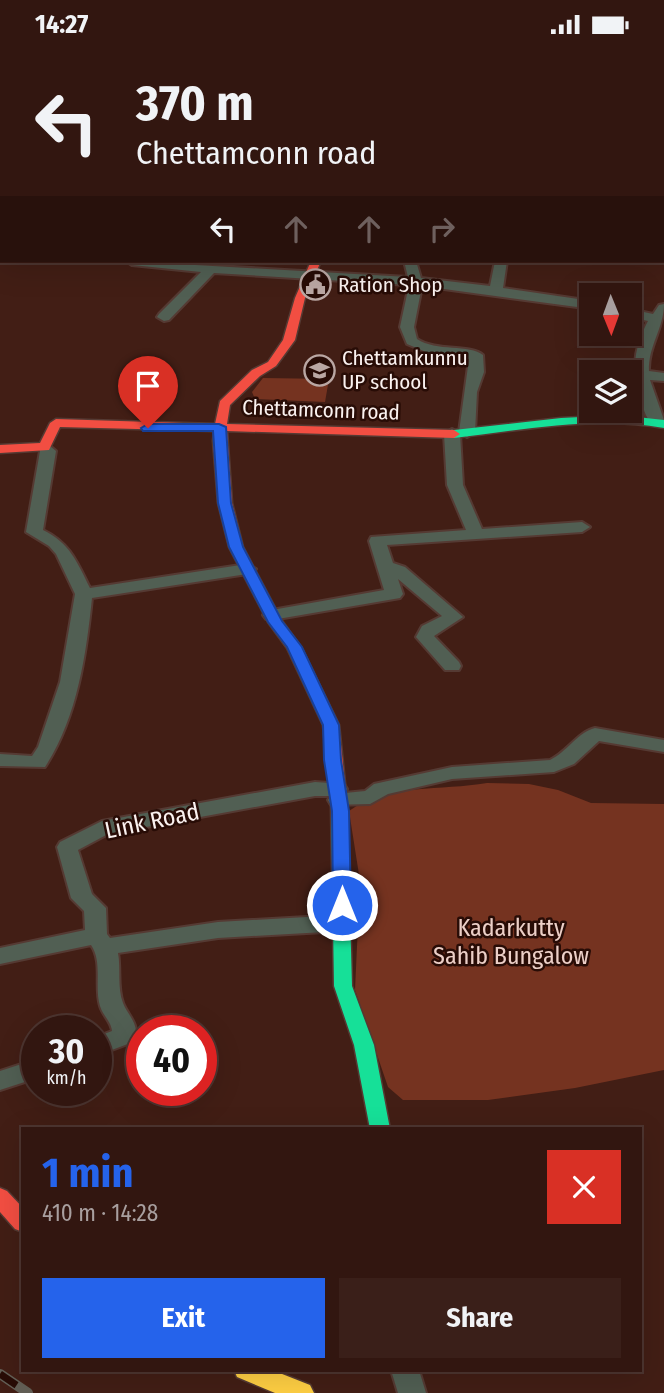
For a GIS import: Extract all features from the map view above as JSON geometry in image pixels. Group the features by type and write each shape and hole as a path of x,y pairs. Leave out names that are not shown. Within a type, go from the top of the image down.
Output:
{"street":[{"path":"152,263 211,269 313,267 579,303"},
{"path":"410,263 415,281 406,333 410,341 421,348 444,354 476,355 477,372 460,433 457,490 460,502 470,513 475,535"},
{"path":"496,291 501,263"},
{"path":"313,267 285,346 272,364 256,373 223,404 219,427 225,503 236,547 272,615 294,647 328,715 334,742 332,760 338,795 343,986 364,1045 380,1127"},
{"path":"164,317 211,269"},
{"path":"642,313 660,314 645,345 642,363"},
{"path":"642,375 664,377"},
{"path":"642,380 660,422"},
{"name":"Chettamconn road","path":"45,447 56,423 131,428 219,427 460,433 574,423 660,422"},
{"path":"0,449 45,447 48,451 34,532 55,542 64,552 84,594 66,703 46,753 38,763 0,760"},
{"path":"272,615 394,594 377,541 583,527"},
{"path":"384,566 398,571 454,617 428,629 425,637 452,666"},
{"path":"84,594 247,569"},
{"path":"338,795 370,797 381,789 452,773 554,766 567,760 596,734 664,746"},
{"name":"Link Road","path":"112,1041 125,1036 122,1019 112,1007 95,908 82,898 67,847 102,828 125,823 314,789 338,795"},
{"path":"0,956 218,930 342,923"},
{"path":"0,1081 21,1074"},
{"path":"0,1197 21,1221"},
{"path":"250,1372 302,1393"},
{"path":"406,1372 412,1393"}],"green space":[{"path":"263,378 329,379 325,402 255,399 252,392"},
{"name":"Kadarkutty Sahib Bungalow","path":"487,783 529,784 558,790 591,803 664,804 664,1070 575,1088 488,1100 403,1100 388,1087 355,990 360,881 349,811 364,802 397,792"}],"railway":[{"path":"0,1374 28,1393"}],"traffic: fast":[{"path":"454,434 591,420 643,420 664,424"},
{"path":"339,803 343,986 364,1045 380,1127"}],"traffic: slow":[{"path":"250,1372 302,1393"}],"traffic: jam":[{"path":"315,263 300,298 289,340 272,364 256,373 224,404 219,441 225,503 236,547 275,622 294,647 331,725 339,803"},
{"path":"0,449 45,447 56,423 454,434"},
{"path":"0,1197 21,1221"}],"place":[{"name":"Ration Shop","path":"315,285"},
{"name":"Chettamkunnu UP school","path":"319,370"}],"route":[{"path":"148,428 219,427 225,503 236,547 275,622 294,647 331,725 334,742 332,760 341,811 342,905"}]}
